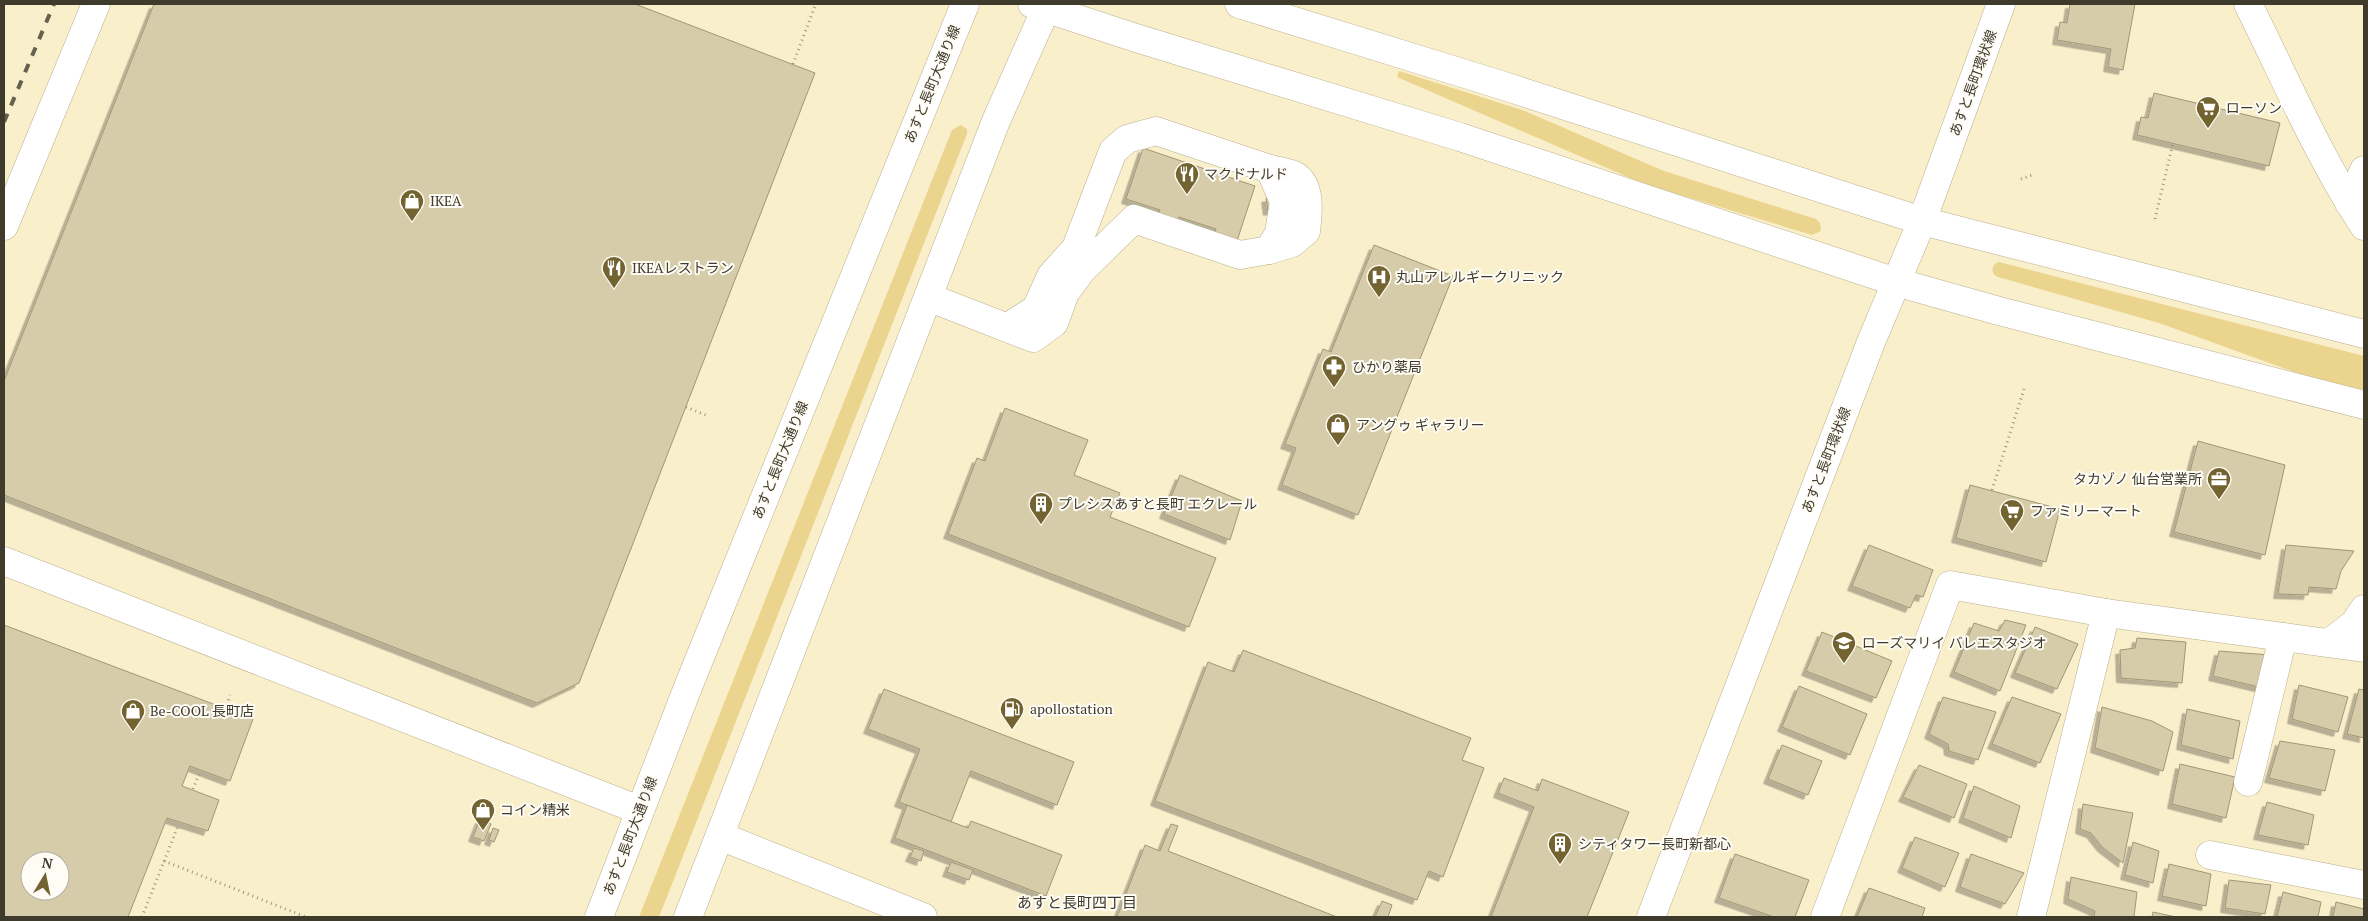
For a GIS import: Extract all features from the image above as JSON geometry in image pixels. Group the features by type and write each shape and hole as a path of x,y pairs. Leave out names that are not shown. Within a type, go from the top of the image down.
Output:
{"street":[{"path":"4,226 96,4"},
{"name":"あすと長町大通り線","path":"599,917 639,810 965,4"},
{"path":"1239,4 1501,85 1922,221 2364,334"},
{"name":"あすと長町環状線","path":"1650,917 1896,282 1922,221 2001,4"},
{"path":"2248,4 2311,134 2349,203 2364,226"},
{"path":"688,917 1042,5 1136,38 1460,137 1896,282 1999,311 2364,405"},
{"path":"928,297 1033,338 1054,323 1065,293 1082,270 1134,220 1240,254 1269,250 1280,233 1284,202 1270,169 1156,131 1127,139 1113,151 1076,248 1052,276 1036,309 1008,327"},
{"path":"2349,203 2364,170"},
{"path":"4,561 639,810"},
{"path":"1825,917 1950,585 2106,614 2364,648"},
{"path":"2329,643 2354,624 2364,609"},
{"path":"2031,917 2106,614"},
{"path":"2248,782 2283,637"},
{"path":"720,836 923,917"},
{"path":"2210,855 2364,885"}],"path":[{"path":"793,64 815,6"},
{"path":"2155,219 2173,143"},
{"path":"2022,179 2032,175"},
{"path":"1992,490 2024,386"},
{"path":"686,407 708,416"},
{"path":"226,705 230,695"},
{"path":"193,789 200,772"},
{"path":"142,917 178,826"},
{"path":"164,861 306,917"}],"shaded area":[{"path":"1399,71 1522,110 1664,171 1816,219 1820,223 1821,231 1812,235 1644,184 1397,77"},
{"path":"961,125 967,129 967,134 659,917 639,917 952,130"},
{"path":"1999,262 2364,356 2364,390 2305,376 2159,323 1995,276 1992,269"}],"building":[{"name":"IKEA","path":"154,4 635,4 815,73 579,683 537,703 4,495 4,381"},
{"path":"2070,4 2135,4 2123,70 2108,67 2111,49 2057,40 2060,22 2067,23"},
{"name":"ローソン","path":"2154,93 2280,123 2269,166 2137,135 2141,117 2148,118"},
{"path":"1143,148 1255,186 1235,247 1213,240 1216,229 1179,217 1176,227 1157,220 1160,210 1126,199"},
{"path":"1277,196 1280,209 1268,211 1266,198"},
{"path":"1374,245 1453,276 1358,515 1282,485 1296,448 1285,444 1323,349 1331,352"},
{"name":"プレシスあすと長町 エクレール","path":"1005,408 1088,440 1074,475 1120,493 1110,517 1216,558 1189,627 948,534 977,458 985,461"},
{"path":"2198,441 2285,465 2265,555 2174,532"},
{"path":"1180,475 1242,501 1230,540 1164,514"},
{"path":"1970,485 2060,509 2046,562 1956,538"},
{"path":"1869,545 1933,570 1923,597 1916,595 1910,608 1852,586"},
{"path":"2286,545 2354,551 2341,571 2336,589 2309,587 2308,595 2278,594"},
{"path":"2005,620 2026,625 2000,691 1954,672 1974,623 1999,631"},
{"path":"4,625 253,719 230,781 190,766 182,786 219,800 208,831 167,818 128,917 4,917"},
{"path":"2035,627 2078,644 2057,689 2015,673"},
{"path":"1822,632 1892,661 1876,698 1806,671"},
{"path":"2137,638 2186,642 2182,683 2121,678 2120,650 2135,648"},
{"path":"1243,650 1471,738 1462,760 1484,768 1443,877 1429,871 1417,900 1155,801 1208,662 1234,672"},
{"path":"2219,651 2270,655 2263,688 2213,676"},
{"path":"2299,685 2348,697 2338,732 2292,719"},
{"path":"1799,686 1867,714 1850,755 1782,727"},
{"path":"884,689 1074,762 1057,805 971,771 951,822 899,802 920,749 868,729"},
{"path":"2359,689 2364,690 2364,738 2347,734"},
{"path":"1943,697 1996,712 1978,760 1949,751 1948,744 1929,734"},
{"path":"2012,697 2061,714 2040,763 1992,744"},
{"path":"2102,707 2152,721 2173,732 2163,771 2095,748"},
{"path":"2187,709 2240,721 2233,759 2181,745"},
{"path":"2280,741 2335,750 2325,791 2269,778"},
{"path":"1782,745 1822,761 1808,795 1768,779"},
{"path":"2180,764 2235,777 2226,818 2172,804"},
{"path":"1919,765 1967,784 1954,818 1903,797"},
{"name":"シティタワー長町新都心","path":"1504,778 1538,791 1542,779 1629,812 1587,917 1491,917 1534,807 1498,793"},
{"path":"1974,786 2020,806 2011,838 1963,818"},
{"path":"2267,802 2314,815 2308,845 2258,835"},
{"path":"2083,804 2133,813 2123,863 2102,847 2091,833 2080,829"},
{"path":"907,805 968,828 971,821 1062,855 1046,896 895,838"},
{"path":"480,819 491,824 484,841 473,837"},
{"path":"1171,824 1178,826 1168,851 1337,917 1117,917 1145,845 1160,851"},
{"path":"493,828 499,830 494,842 489,840"},
{"path":"1915,837 1959,853 1945,887 1902,868"},
{"path":"2133,842 2159,851 2153,883 2125,875"},
{"path":"914,848 924,851 921,861 910,857"},
{"path":"1735,854 1809,880 1795,917 1774,917 1719,898"},
{"path":"1971,854 2024,873 2005,904 1960,887"},
{"path":"951,862 973,870 969,880 947,872"},
{"path":"2169,864 2211,874 2206,906 2162,896"},
{"path":"2071,877 2137,892 2134,917 2094,917 2095,911 2068,899"},
{"path":"2229,880 2271,885 2265,914 2225,908"},
{"path":"1869,888 1925,908 1922,917 1857,917"},
{"path":"2283,892 2321,902 2318,917 2277,917"},
{"path":"1382,901 1392,905 1388,917 1375,917"},
{"path":"2336,902 2364,909 2364,917 2333,917"},
{"path":"2153,912 2176,917 2152,917"}],"railway":[{"path":"4,122 54,4"}],"place":[{"name":"ローソン","path":"2208,129"},
{"name":"マクドナルド","path":"1187,195"},
{"name":"IKEA","path":"412,222"},
{"name":"IKEAレストラン","path":"614,289"},
{"name":"丸山アレルギークリニック","path":"1379,298"},
{"name":"ひかり薬局","path":"1334,388"},
{"name":"アングゥ ギャラリー","path":"1338,446"},
{"name":"タカゾノ 仙台営業所","path":"2219,500"},
{"name":"プレシスあすと長町 エクレール","path":"1041,525"},
{"name":"ファミリーマート","path":"2012,532"},
{"name":"ローズマリイ バレエスタジオ","path":"1844,664"},
{"name":"apollostation","path":"1012,730"},
{"name":"Be-COOL 長町店","path":"133,732"},
{"name":"コイン精米","path":"483,831"},
{"name":"シティタワー長町新都心","path":"1560,865"}],"district":[{"name":"あすと長町四丁目","path":"1077,903"}]}
